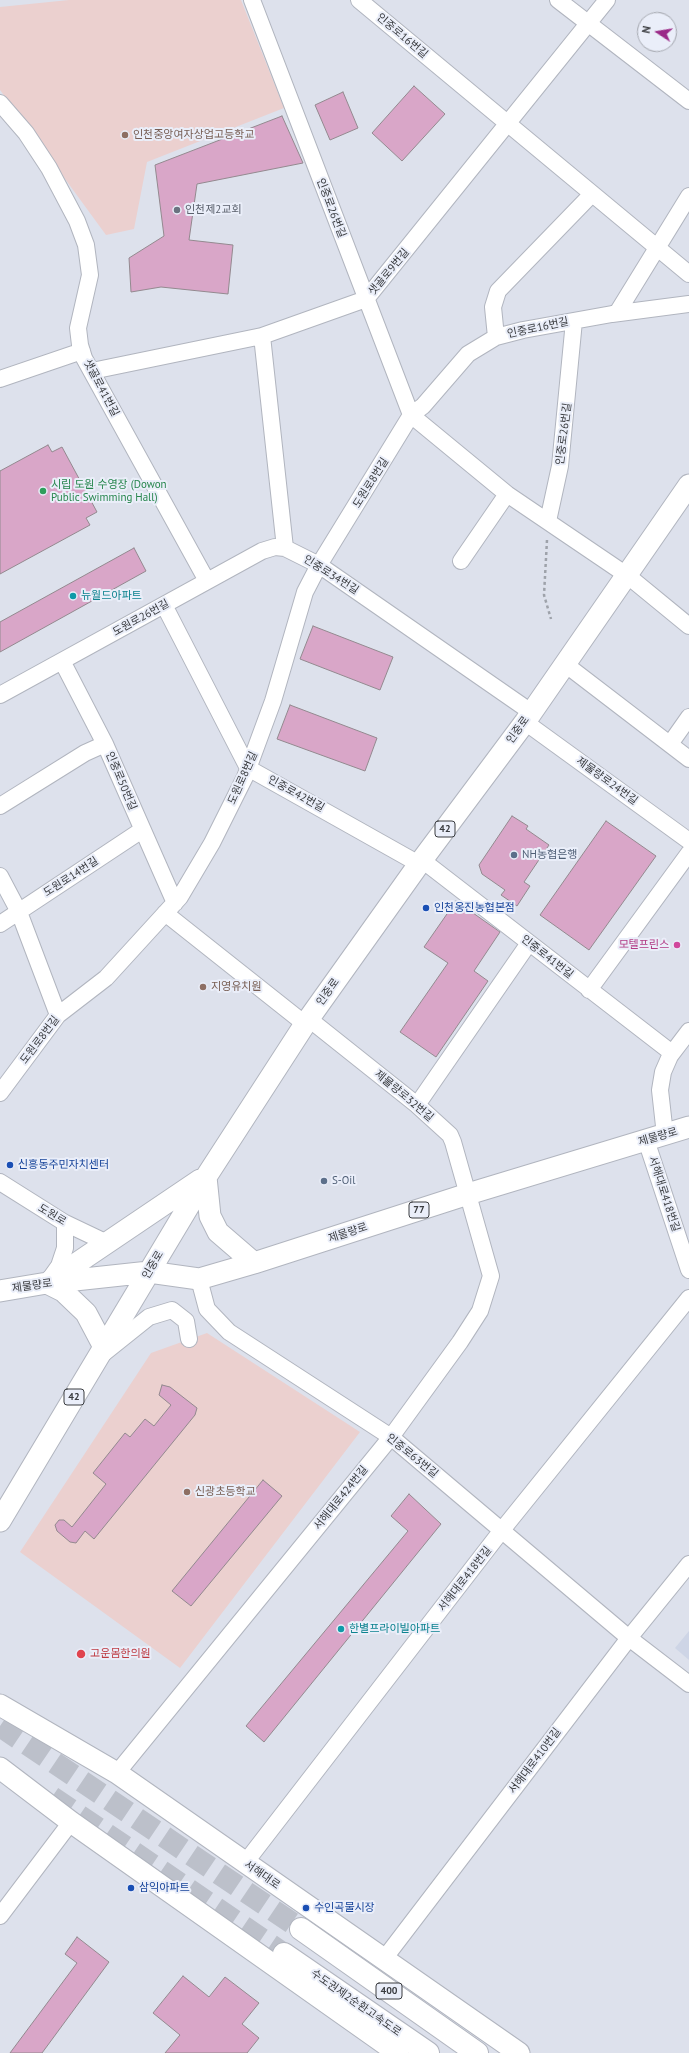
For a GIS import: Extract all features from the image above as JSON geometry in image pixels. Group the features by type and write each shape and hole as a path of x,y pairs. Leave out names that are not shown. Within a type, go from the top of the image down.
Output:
{"highway":[{"name":"400","path":"301,1929 477,2053"},
{"name":"수도권제2순환고속도로","path":"284,1954 428,2053"}],"main road":[{"name":"인중로","path":"0,1521 206,1176 307,1021 421,862 528,717 628,576 689,485"},
{"name":"제물량로","path":"0,1291 47,1283 149,1272 199,1279 254,1263 468,1194 689,1127"},
{"path":"100,1353 86,1313 63,1291 47,1283 206,1176 210,1216 218,1232 254,1263"},
{"name":"서해대로","path":"0,1705 117,1773 519,2053"},
{"path":"0,1768 71,1822 398,2053"}],"street":[{"name":"인중로26번길","path":"252,0 411,415 508,494 628,576 689,626"},
{"name":"인중로16번길","path":"359,0 377,6 508,124 689,274"},
{"path":"558,0 689,101"},
{"name":"샛골로9번길","path":"92,371 262,336 366,299 606,0"},
{"name":"샛골로41번길","path":"0,103 26,133 49,168 77,221 86,245 90,275 78,328 82,351 207,581"},
{"name":"인중로16번길","path":"592,194 498,291 493,307 496,337 523,330 617,313 689,304"},
{"path":"617,313 658,249 689,196"},
{"name":"인중로26번길","path":"548,521 560,466 574,321"},
{"path":"262,336 285,548"},
{"path":"411,415 423,406 468,354 496,337"},
{"path":"0,379 82,351"},
{"name":"도원로8번길","path":"0,1093 58,1015 106,978 170,908 212,843 248,768 273,701 305,592 319,565 411,415"},
{"path":"461,561 508,494"},
{"name":"도원로26번길","path":"0,695 262,551 276,547 285,548"},
{"name":"인중로34번길","path":"285,548 319,565 528,717"},
{"path":"164,605 248,768"},
{"name":"인중로50번길","path":"62,661 105,744 142,830 170,908 307,1021"},
{"path":"565,664 689,759"},
{"name":"제물량로24번길","path":"528,717 689,841"},
{"path":"670,744 689,717"},
{"path":"0,806 85,753 105,744"},
{"name":"인중로42번길","path":"248,768 421,862"},
{"name":"도원로14번길","path":"0,924 142,830"},
{"path":"589,990 689,853"},
{"name":"인중로41번길","path":"421,862 672,1053"},
{"path":"0,876 19,912 58,1015"},
{"path":"417,1105 529,943"},
{"name":"제물량로32번길","path":"307,1021 417,1105 450,1135 454,1142 468,1194"},
{"path":"655,1137 663,1072 672,1053 689,1032"},
{"name":"서해대로418번길","path":"655,1137 689,1270"},
{"name":"도원로","path":"0,1182 65,1223 107,1243"},
{"name":"서해대로424번길","path":"117,1773 391,1437 460,1342 480,1311 491,1276 468,1194"},
{"path":"47,1283 58,1266 65,1248 65,1223"},
{"name":"인중로63번길","path":"199,1279 208,1309 229,1332 391,1437 629,1638 689,1684"},
{"name":"서해대로418번길","path":"246,1863 502,1530 689,1298"},
{"path":"100,1353 149,1317 172,1310 186,1321 189,1339"},
{"name":"서해대로410번길","path":"384,1959 629,1638 689,1564"},
{"path":"0,1916 71,1822"}],"path":[{"path":"548,521 544,562 544,595 551,619"}],"shaded area":[{"name":"인천중앙여자상업고등학교","path":"69,0 241,0 284,108 147,162 134,229 106,235 0,90 0,7"},
{"name":"신광초등학교","path":"207,1333 360,1432 180,1668 20,1552 151,1353"},
{"path":"689,1631 689,1660 675,1648"}],"building":[{"path":"414,86 445,114 402,161 372,133"},
{"path":"343,92 358,128 330,140 315,105"},
{"name":"인천제2교회","path":"282,116 303,163 197,184 189,240 233,245 228,294 161,287 131,292 129,258 164,236 155,165"},
{"name":"시립 도원 수영장 (Dowon Public Swimming Hall)","path":"48,445 52,452 62,447 97,512 86,518 90,525 0,574 0,471"},
{"name":"뉴월드아파트","path":"134,548 146,571 0,652 0,622"},
{"path":"313,626 393,657 380,690 300,659"},
{"path":"290,705 377,738 365,771 277,739"},
{"name":"NH농협은행","path":"512,816 528,826 526,829 549,845 524,882 530,886 517,906 501,895 505,890 482,874 479,865"},
{"path":"606,821 656,856 589,950 540,915"},
{"path":"456,901 500,932 474,971 488,981 436,1057 400,1032 448,963 424,947"},
{"path":"162,1385 170,1387 197,1408 195,1415 94,1539 85,1531 76,1543 70,1542 57,1531 55,1525 59,1520 64,1520 72,1527 106,1484 93,1473 125,1433 130,1437 145,1419 154,1426 171,1405 159,1395"},
{"path":"263,1480 282,1496 191,1606 172,1591"},
{"name":"한별프라이빌아파트","path":"409,1494 441,1524 264,1742 246,1726 408,1531 391,1516"},
{"path":"77,1937 109,1962 42,2053 10,2053 77,1963 65,1954"},
{"path":"183,1976 209,1997 225,1977 259,2003 242,2024 259,2038 247,2053 165,2053 180,2035 153,2013"}],"tunnel":[{"path":"0,1726 301,1929"},
{"path":"52,1797 284,1954"}],"place":[{"name":"인천중앙여자상업고등학교","path":"125,135"},
{"name":"인천제2교회","path":"177,210"},
{"name":"시립 도원 수영장 (Dowon Public Swimming Hall)","path":"43,491"},
{"name":"뉴월드아파트","path":"73,596"},
{"name":"NH농협은행","path":"514,855"},
{"name":"인천옹진농협본점","path":"426,908"},
{"name":"모텔프린스","path":"677,945"},
{"name":"지영유치원","path":"203,987"},
{"name":"신흥동주민자치센터","path":"10,1165"},
{"name":"S-Oil","path":"324,1181"},
{"name":"신광초등학교","path":"187,1492"},
{"name":"한별프라이빌아파트","path":"341,1629"},
{"name":"고운몸한의원","path":"81,1654"},
{"name":"삼익아파트","path":"131,1888"},
{"name":"수인곡물시장","path":"306,1908"}]}
